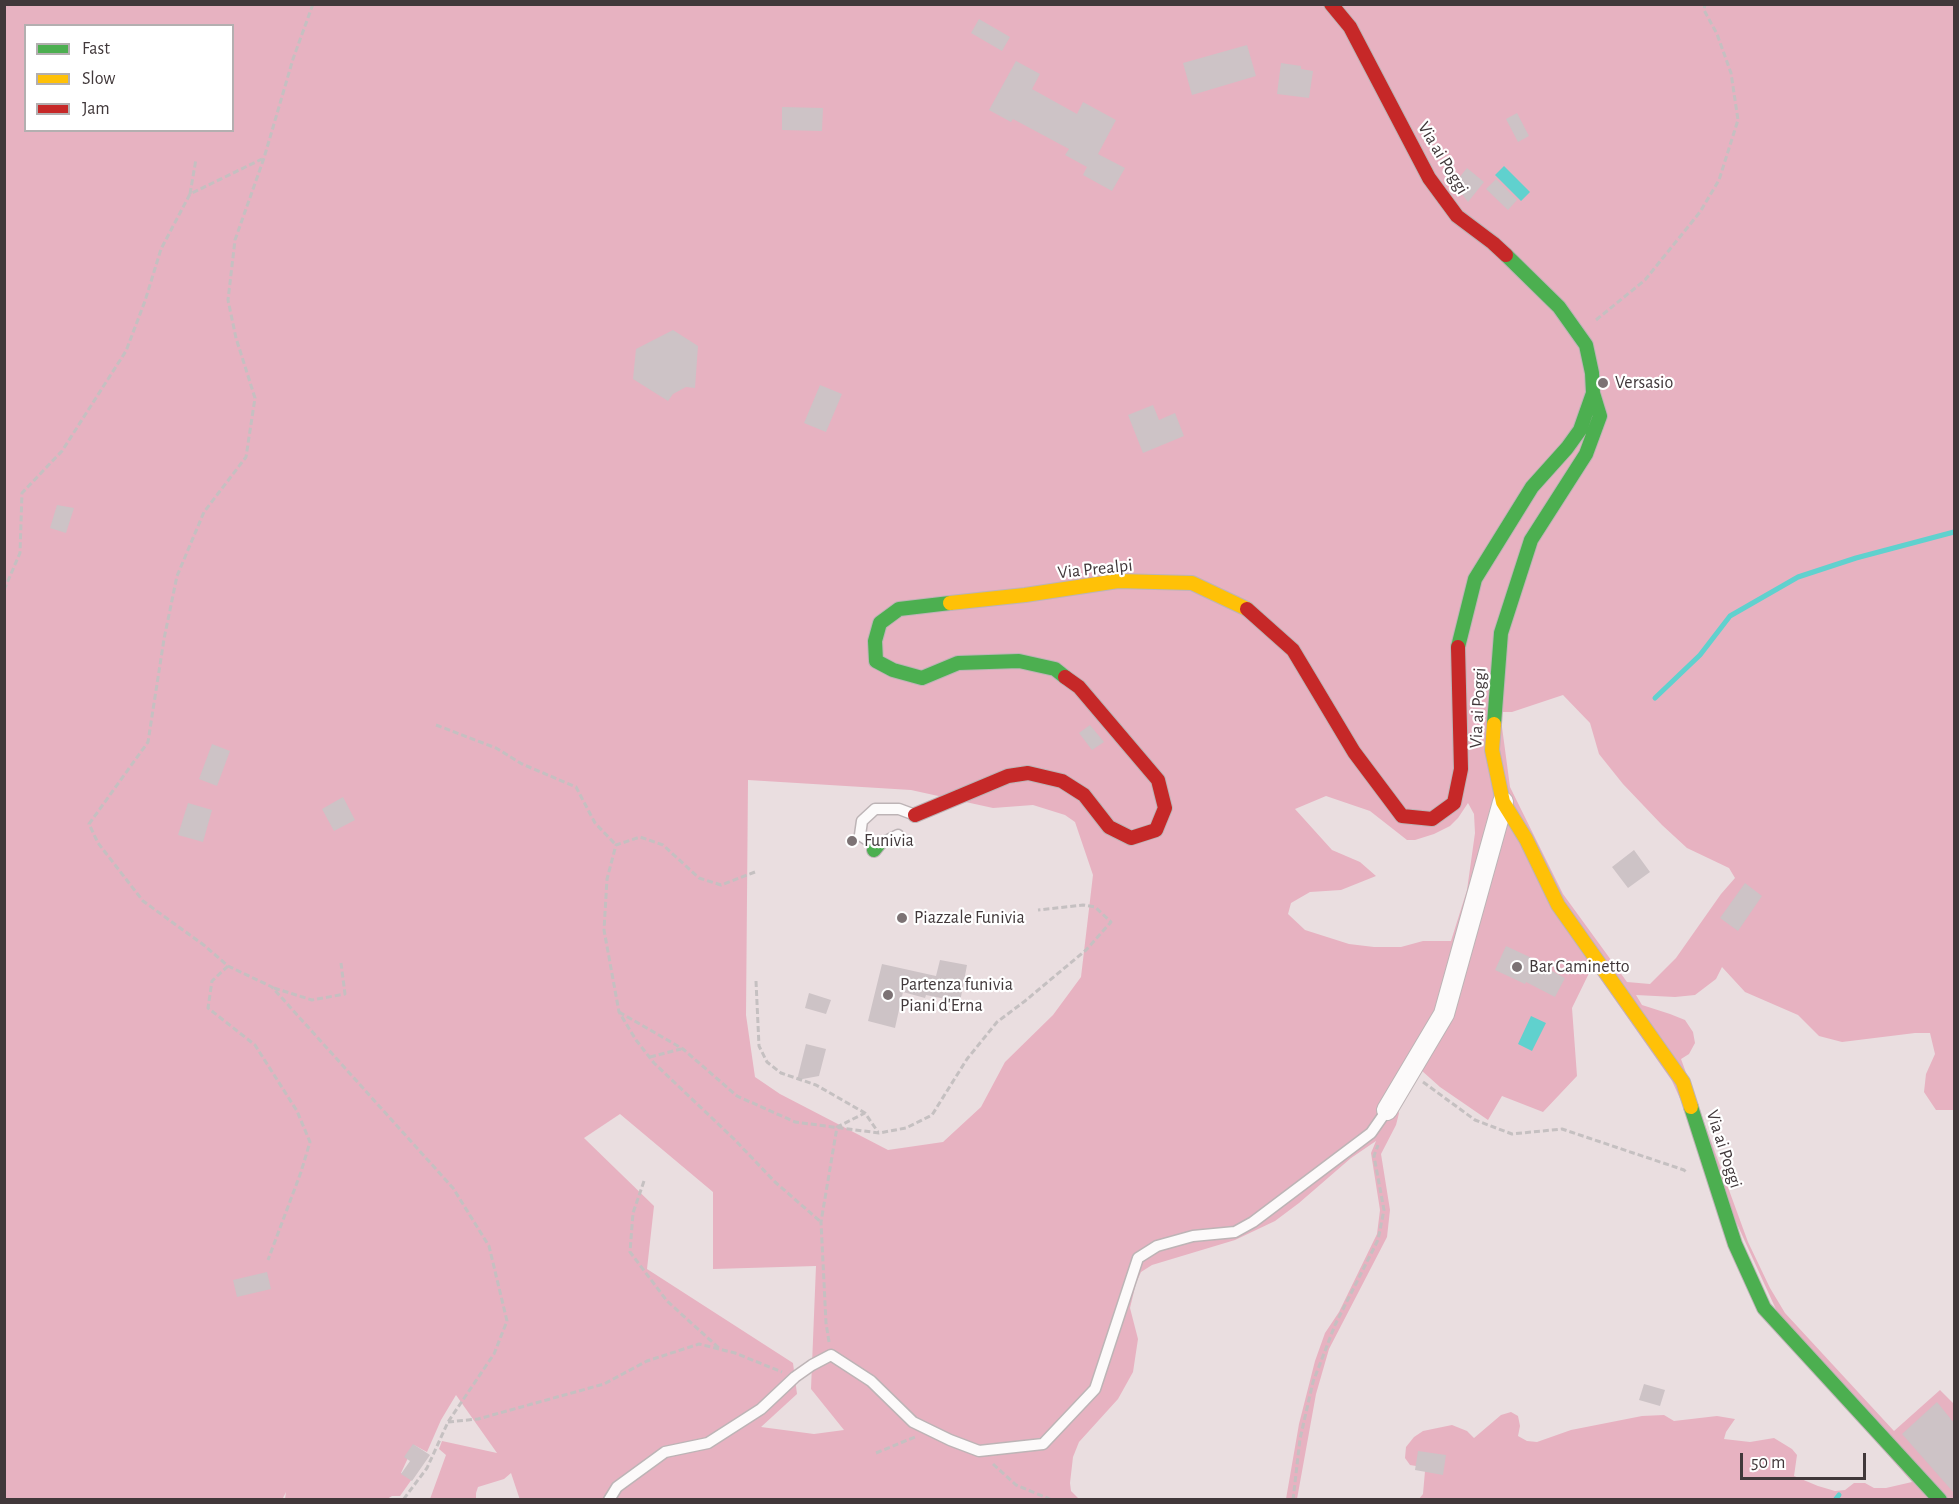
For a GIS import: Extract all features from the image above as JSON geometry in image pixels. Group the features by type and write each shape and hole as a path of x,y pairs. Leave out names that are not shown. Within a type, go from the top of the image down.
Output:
{"street":[{"name":"Via ai Poggi","path":"1331,4 1350,27 1430,178 1457,216 1493,243 1559,307 1586,345 1592,373 1593,393 1600,416 1586,454 1531,540 1501,633 1492,750 1503,802 1526,839 1558,905 1683,1082 1735,1244 1764,1308 1940,1500"},
{"name":"Via Prealpi","path":"915,815 1008,776 1028,774 1062,781 1084,795 1109,826 1131,838 1156,830 1165,808 1158,780 1079,687 1054,669 1019,661 958,663 922,678 893,670 876,661 875,641 880,623 899,609 1025,595 1118,581 1192,583 1252,611 1293,650 1354,752 1402,816 1432,819 1454,803 1461,769 1458,643 1475,579 1532,487 1580,430 1593,393"},
{"path":"1387,1110 1444,1014 1503,802"}],"lane":[{"path":"898,835 876,847 860,835 862,821 875,809 898,809 915,815"},
{"path":"609,1500 617,1487 665,1452 708,1443 761,1409 795,1377 831,1355 871,1381 913,1422 931,1431 979,1450 1042,1444 1095,1389 1138,1258 1157,1246 1193,1236 1235,1232 1253,1222 1371,1133 1387,1110"}],"path":[{"path":"313,4 293,59 264,158 235,240 228,300 236,338 255,398 246,457 204,512 177,576 164,639 148,742 90,824 98,843 143,901 206,946 228,966 272,987 312,1000 345,994 341,963"},
{"path":"1581,338 1588,326 1645,280 1700,212 1719,180 1738,120 1731,73 1717,34 1704,10 1705,4"},
{"path":"190,194 264,158"},
{"path":"4,590 20,553 22,493 62,451 126,351 161,249 190,194 196,159"},
{"path":"436,725 496,748 522,764 576,787 595,823 616,845"},
{"path":"616,845 640,837 663,845 699,878 721,885 755,872"},
{"path":"616,845 607,879 604,930 619,1012 649,1057 775,1182 821,1222"},
{"path":"619,1012 683,1049 738,1096 795,1122 879,1133 906,1128 932,1115 967,1059 997,1022 1086,950 1110,922 1095,908 1083,905 1038,910"},
{"path":"228,966 212,981 208,1008 255,1045 297,1111 310,1142 268,1260"},
{"path":"756,981 759,1046 767,1062 781,1073 816,1085 865,1113 879,1133"},
{"path":"272,987 453,1188 489,1246 507,1321 494,1354 448,1422 427,1468 403,1500"},
{"path":"649,1057 683,1049"},
{"path":"1410,1072 1475,1120 1512,1134 1562,1129 1684,1170 1692,1178"},
{"path":"837,1127 865,1113"},
{"path":"831,1355 826,1323 821,1222 837,1127"},
{"path":"1293,1500 1300,1438 1313,1382 1335,1325 1378,1240 1384,1210 1374,1156 1381,1138"},
{"path":"644,1181 633,1213 630,1252 667,1301 720,1349"},
{"path":"448,1422 478,1419 604,1384 646,1361 699,1344 720,1349 795,1377"},
{"path":"876,1453 931,1431"},
{"path":"979,1450 1016,1485 1052,1500"}],"shaded area":[{"path":"5,5 1954,5 1954,1110 1936,1110 1924,1092 1926,1074 1935,1054 1930,1033 1842,1042 1819,1036 1798,1015 1745,992 1722,967 1716,979 1695,995 1675,997 1636,995 1642,1005 1685,1020 1693,1032 1695,1043 1689,1054 1681,1059 1748,1242 1785,1313 1894,1431 1940,1390 1954,1404 1954,1499 1419,1499 1423,1494 1425,1471 1410,1465 1405,1458 1406,1447 1414,1437 1423,1431 1452,1425 1467,1431 1474,1438 1501,1415 1511,1412 1518,1416 1520,1426 1518,1436 1527,1441 1537,1442 1571,1430 1642,1416 1664,1415 1674,1421 1717,1416 1735,1419 1724,1439 1750,1442 1774,1438 1792,1449 1797,1455 1794,1476 1818,1486 1835,1491 1845,1490 1854,1483 1865,1483 1874,1488 1886,1488 1912,1482 1794,1349 1672,1081 1592,967 1572,1008 1577,1076 1543,1112 1502,1096 1488,1120 1440,1087 1421,1070 1397,1109 1399,1113 1396,1125 1381,1154 1390,1210 1387,1237 1329,1349 1316,1394 1297,1499 1286,1499 1299,1424 1315,1361 1325,1333 1339,1312 1377,1234 1380,1210 1371,1153 1376,1141 1351,1158 1275,1221 1235,1240 1152,1265 1141,1272 1130,1308 1138,1339 1133,1372 1118,1399 1079,1442 1073,1457 1070,1483 1071,1491 1079,1499 520,1500 511,1473 504,1479 478,1487 476,1499 430,1499 446,1455 439,1449 442,1441 497,1453 456,1395 441,1420 427,1452 414,1445 401,1473 412,1479 400,1496 387,1499 285,1499 286,1492 282,1500 5,1500","holes":["1563,695 1590,723 1599,754 1623,784 1687,848 1729,868 1735,878 1676,958 1650,984 1627,982 1563,894 1510,787 1500,712 1512,712","748,780 911,790 993,808 1033,805 1065,815 1075,822 1093,875 1081,977 1053,1015 1005,1062 981,1107 943,1142 888,1150 780,1094 755,1077 746,1015","1326,796 1370,811 1407,840 1434,834 1450,826 1468,803 1474,814 1475,833 1467,890 1451,941 1423,941 1401,947 1349,944 1305,930 1288,914 1291,903 1310,892 1341,890 1376,876 1360,862 1332,850 1295,809","620,1114 713,1192 713,1269 816,1266 811,1389 844,1430 814,1434 761,1427 797,1394 793,1363 647,1269 654,1206 584,1138"]}],"water":[{"path":"1504,166 1530,192 1521,201 1495,175"},
{"path":"1531,1016 1546,1023 1532,1051 1518,1044"}],"building":[{"path":"979,19 1010,37 1002,51 971,33"},
{"path":"1247,45 1256,76 1192,95 1183,63"},
{"path":"1016,61 1040,74 1032,89 1077,114 1083,102 1116,120 1098,154 1125,168 1112,191 1083,175 1087,167 1065,155 1069,149 1013,119 1011,122 989,110"},
{"path":"1281,63 1301,66 1301,69 1313,71 1309,98 1277,94"},
{"path":"782,107 823,108 822,131 782,130"},
{"path":"1517,113 1529,136 1518,142 1506,119"},
{"path":"1467,168 1484,182 1468,202 1454,184"},
{"path":"1496,179 1517,200 1508,210 1486,189"},
{"path":"673,330 698,346 695,388 686,387 673,394 668,401 633,379 636,349"},
{"path":"820,385 842,394 826,432 804,423"},
{"path":"1153,405 1159,420 1175,413 1184,436 1143,453 1128,415"},
{"path":"57,505 74,508 66,533 50,528"},
{"path":"1090,725 1104,742 1092,750 1079,733"},
{"path":"212,744 230,751 217,786 199,779"},
{"path":"343,797 355,820 334,831 322,809"},
{"path":"188,803 212,810 203,842 178,835"},
{"path":"1634,850 1650,872 1628,888 1612,867"},
{"path":"1745,883 1762,896 1738,931 1720,918"},
{"path":"1506,946 1536,960 1535,962 1565,978 1555,997 1495,970"},
{"path":"940,960 967,965 960,1002 926,995 925,998 903,992 895,1028 868,1021 882,964 936,976"},
{"path":"809,993 831,1000 826,1014 805,1008"},
{"path":"806,1044 826,1049 819,1076 797,1080"},
{"path":"267,1272 271,1289 237,1297 233,1280"},
{"path":"1644,1384 1665,1390 1660,1406 1639,1400"},
{"path":"1937,1402 1954,1423 1954,1493 1902,1434"},
{"path":"413,1444 430,1455 412,1481 401,1474 410,1461 404,1457"},
{"path":"1418,1451 1446,1455 1443,1475 1415,1470"}],"waterway":[{"path":"1655,698 1700,655 1730,616 1798,577 1856,558 1954,532"},
{"path":"1835,1500 1839,1495"}],"traffic: fast":[{"path":"1494,724 1501,633 1531,540 1586,454 1600,416 1593,393 1592,373 1586,345 1559,307 1506,255"},
{"path":"1458,647 1475,579 1532,487 1580,430 1593,393"},
{"path":"950,603 899,609 880,623 875,641 876,661 893,670 922,678 958,663 1019,661 1055,669 1065,677"},
{"path":"874,850 878,845"},
{"path":"1691,1107 1735,1244 1764,1308 1940,1500"}],"traffic: slow":[{"path":"950,603 1025,595 1118,581 1192,583 1247,609"},
{"path":"1494,724 1492,750 1503,802 1526,839 1558,905 1683,1082 1691,1107"}],"traffic: jam":[{"path":"1331,4 1350,27 1429,178 1457,216 1506,255"},
{"path":"1247,609 1293,650 1354,752 1402,816 1432,819 1454,803 1461,769 1458,647"},
{"path":"915,815 1008,776 1028,773 1062,781 1084,795 1109,827 1131,838 1156,830 1165,808 1158,780 1079,687 1065,677"}],"place":[{"name":"Versasio","path":"1603,383"},
{"name":"Funivia","path":"852,841"},
{"name":"Piazzale Funivia","path":"902,918"},
{"name":"Bar Caminetto","path":"1517,967"},
{"name":"Partenza funivia Piani d'Erna","path":"888,995"}]}
